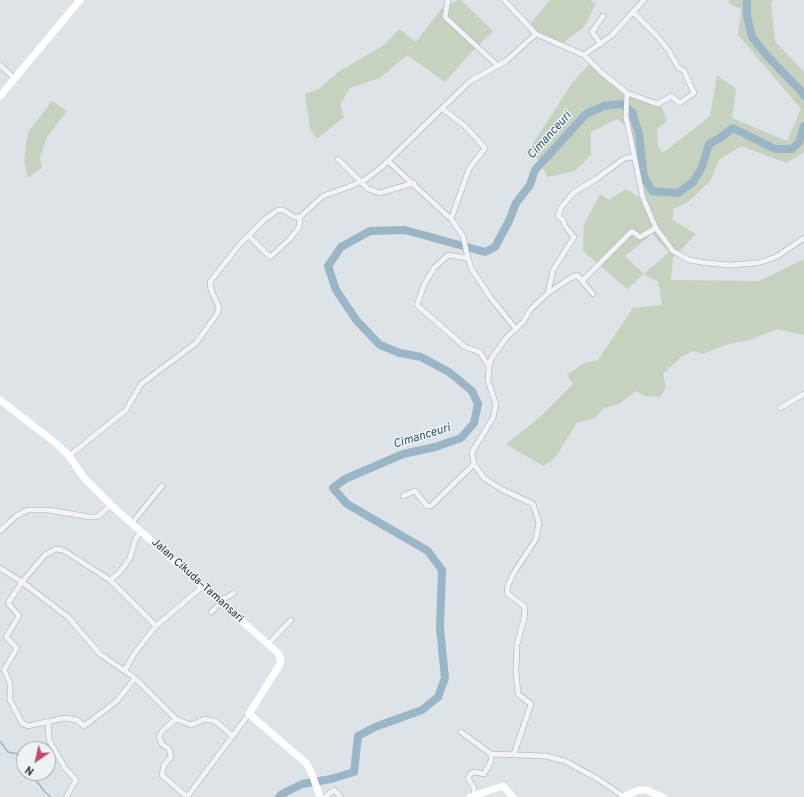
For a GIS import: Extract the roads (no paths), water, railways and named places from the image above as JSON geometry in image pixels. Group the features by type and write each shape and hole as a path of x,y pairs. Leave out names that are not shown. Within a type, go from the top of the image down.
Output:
{"street":[{"path":"0,96 80,0"},
{"path":"448,0 445,17 498,66"},
{"path":"504,0 536,34 584,55 600,72 627,93 658,104 671,96 680,102 694,93 684,71 678,67 669,51 657,36 633,12"},
{"path":"584,55 601,44 644,0"},
{"path":"601,44 592,32 602,16"},
{"path":"249,236 270,257 290,239 299,227 300,217 323,196 361,181 388,161 469,82 498,66 536,34"},
{"path":"0,65 14,78"},
{"path":"627,93 626,117 643,198 656,228 674,252 689,260 707,263 730,265 758,263 776,257 804,238"},
{"path":"443,109 465,126 485,148 469,169 451,219"},
{"path":"548,293 553,270 574,237 565,226 563,220 558,216 561,208 573,192 596,180 625,158 634,157"},
{"path":"338,159 368,189 380,193 414,184"},
{"path":"388,161 451,219 463,236 468,258"},
{"path":"69,456 126,410 141,384 189,350 196,343 217,314 219,307 211,290 210,282 240,244 265,219 278,210 283,210 294,217 300,217"},
{"path":"582,281 632,231 640,237 656,228"},
{"path":"489,367 480,352 465,347 417,305 424,285 434,268 448,255 468,258 471,268 491,298 516,328"},
{"path":"514,754 531,704 518,694 516,672 517,644 524,619 525,607 507,593 508,585 515,571 536,539 539,524 533,504 491,484 480,474 474,464 472,452 490,424 496,408 488,380 489,367 497,350 523,322 531,309 548,293 577,275 593,294"},
{"path":"780,408 804,394"},
{"name":"Jalan Cikuda–Tamansari","path":"0,400 57,444 69,456 85,479 111,505 278,653 281,660 249,714"},
{"path":"403,496 415,491 427,506 431,506 474,464"},
{"path":"132,523 162,486"},
{"path":"0,531 16,516 28,510 48,510 97,517 111,505"},
{"path":"110,580 119,573 130,558 135,540 141,531"},
{"path":"135,678 117,701 84,726 77,720 65,718 28,726 22,723 10,700 10,683 4,670 17,648 6,637 19,616 8,603 22,582 45,555 56,549 63,550 110,580 156,626"},
{"path":"0,568 22,582 68,617 100,654 135,678 176,719 191,725 205,719 215,721 233,736"},
{"path":"125,670 134,654 156,626 202,587"},
{"path":"211,612 219,601 234,593"},
{"path":"268,644 291,620"},
{"path":"176,719 163,730 159,737 162,744 169,749 171,757 164,765 162,775 187,797 249,714 300,757 312,774 319,794"},
{"path":"48,722 49,740 65,768 76,780 66,797"},
{"path":"461,732 491,754 546,756 565,761 598,779 623,797 639,790 646,790 663,797"},
{"path":"472,796 474,788 468,778 471,773 475,772 484,774 491,761 491,754"},
{"path":"472,796 503,786 513,797"},
{"path":"325,797 334,790 341,797"}],"waterway":[{"name":"Cimanceuri","path":"747,0 747,16 752,37 768,57 804,96"},
{"name":"Cimanceuri","path":"279,797 302,784 331,779 354,772 358,736 375,727 422,710 438,697 445,678 440,628 442,570 428,551 347,504 333,488 345,479 403,454 435,447 461,438 474,423 478,404 472,391 449,372 421,357 400,353 380,345 357,321 336,290 328,266 341,247 370,231 405,230 485,252 495,247 509,221 516,203 530,185 535,170 586,114 604,106 622,104 632,112 639,134 644,177 652,191 678,193 693,182 702,167 709,144 733,128 775,149 792,149 799,142 804,126"},
{"path":"0,741 8,752 16,753"},
{"path":"37,781 44,791 51,797"}]}
